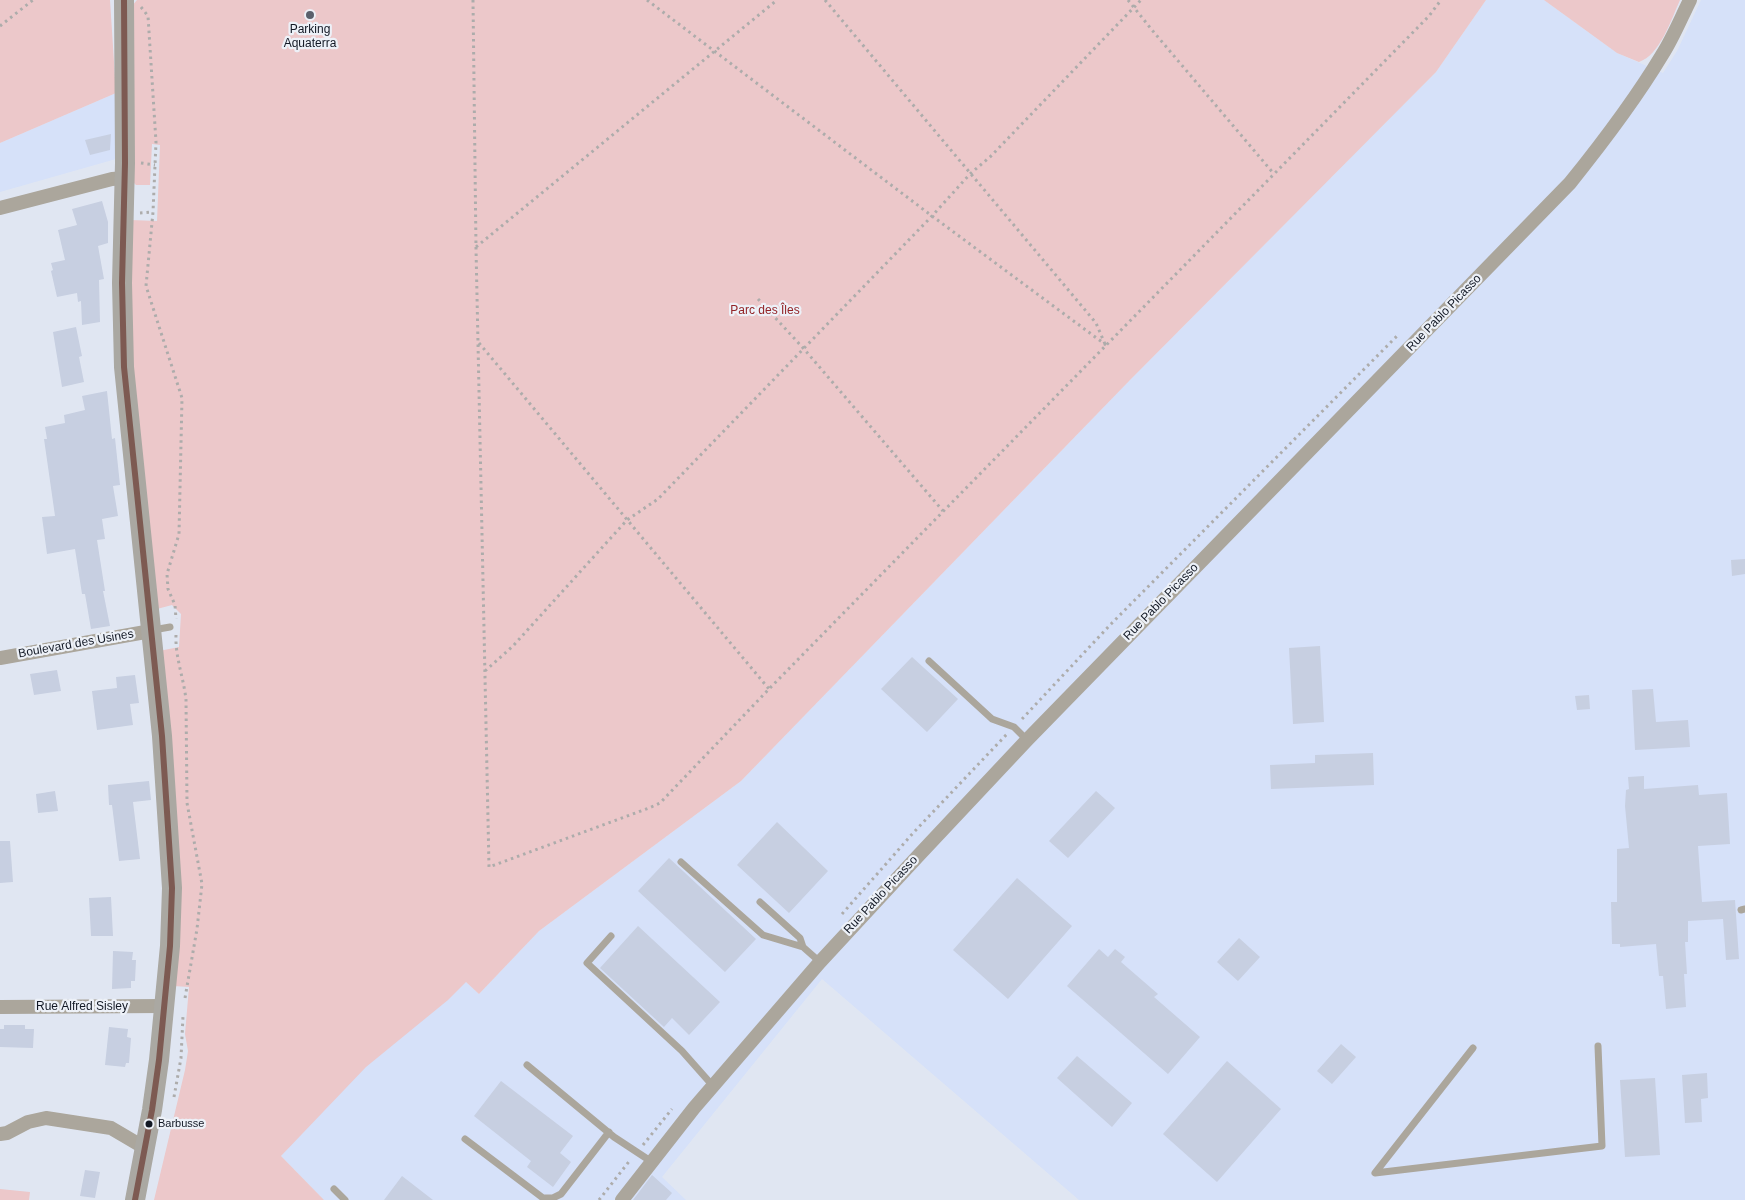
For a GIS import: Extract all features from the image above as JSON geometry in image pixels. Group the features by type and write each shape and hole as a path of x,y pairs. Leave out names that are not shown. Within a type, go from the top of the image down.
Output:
{"street":[{"name":"Rue Pablo Picasso","path":"622,1200 713,1086 820,962 1027,740 1570,183 1605,140 1646,81 1664,53 1690,0"},
{"path":"125,6 125,178 122,284 124,367 161,629 162,736 171,879 170,946 173,1008 159,1060 135,1200"},
{"path":"0,208 112,179 125,178"},
{"name":"Boulevard des Usines","path":"0,658 161,629"},
{"name":"Rue Alfred Sisley","path":"0,1007 173,1008"},
{"path":"0,1134 7,1133 28,1122 46,1118 112,1128 145,1148"}],"lane":[{"path":"929,661 992,720 1014,727 1027,740"},
{"path":"681,862 763,935 803,947 820,962"},
{"path":"760,902 800,938 803,947"},
{"path":"610,936 587,963 682,1051 713,1086"},
{"path":"1473,1048 1375,1173 1602,1146 1598,1046"},
{"path":"527,1065 608,1132 652,1162"},
{"path":"465,1139 543,1198 553,1198 561,1194 608,1132"},
{"path":"334,1189 344,1200"}],"path":[{"path":"0,26 33,0"},
{"path":"473,0 476,248 489,867 660,803 1429,16 1441,0"},
{"path":"647,0 1106,345"},
{"path":"476,248 778,0"},
{"path":"825,0 1096,323 1106,345"},
{"path":"1128,0 1274,174"},
{"path":"485,671 513,646 627,520 658,499 932,216 970,174 991,156 1141,0"},
{"path":"148,16 156,142 153,212 146,286 182,398 179,534 167,574 168,589 175,605 176,645 186,700 187,803 202,884 197,928 184,1004"},
{"path":"758,299 804,349 944,511"},
{"path":"479,344 770,689"},
{"path":"172,1103 181,1058 173,1008"}],"shaded area":[{"path":"1486,0 1544,0 1617,53 1663,73 1677,51 1701,0 1745,0 1745,1200 1079,1200 822,979 662,1177 686,1200 324,1200 281,1156 438,956 479,994 539,931 741,781 1130,380 1436,72"},
{"path":"116,93 116,159 0,192 0,143"}],"green space":[{"path":"0,0 110,0 116,93 0,143"},
{"name":"Parc des Îles","path":"137,0 1486,0 1436,72 1130,380 741,781 539,931 479,994 466,982 448,1000 366,1067 281,1156 324,1200 154,1200 185,1070 188,1051 185,1034 189,987 173,986 159,651 179,647 181,614 172,605 157,609 132,381 130,220 157,221 160,145 152,144 150,185 136,185 134,183 132,6"},
{"path":"1544,0 1680,0 1659,45 1639,62 1617,53"},
{"path":"0,1189 30,1192 29,1200 0,1200"}],"building":[{"path":"111,134 110,150 90,155 85,140"},
{"path":"102,201 108,222 108,243 98,246 104,279 99,280 100,322 82,325 81,301 78,302 77,293 57,297 51,263 65,260 58,230 77,225 72,209"},
{"path":"76,327 82,356 79,357 84,382 62,387 53,332"},
{"path":"107,391 112,439 115,438 120,485 113,486 118,516 102,519 105,539 97,540 105,591 103,591 110,626 91,629 85,594 82,594 75,549 47,554 42,517 55,516 44,439 47,439 45,427 65,423 64,415 85,410 82,396"},
{"path":"1745,559 1745,574 1732,576 1731,560"},
{"path":"1320,646 1324,722 1293,724 1289,648"},
{"path":"912,657 958,699 927,732 881,689"},
{"path":"57,670 61,691 34,695 30,674"},
{"path":"135,675 139,703 130,704 133,725 97,730 92,691 117,688 116,677"},
{"path":"1653,689 1656,722 1688,720 1690,747 1635,750 1632,690"},
{"path":"1589,695 1590,709 1577,710 1575,696"},
{"path":"1373,753 1374,785 1271,789 1270,765 1315,763 1315,755"},
{"path":"1644,776 1644,789 1698,785 1699,795 1727,793 1730,844 1698,846 1702,902 1735,900 1739,959 1726,960 1723,919 1688,921 1688,942 1685,942 1687,974 1684,974 1686,1007 1666,1009 1663,976 1659,976 1656,944 1620,947 1620,944 1612,944 1611,902 1617,902 1617,849 1629,848 1625,806 1626,790 1629,789 1628,777"},
{"path":"149,781 151,800 133,802 140,859 119,861 112,805 109,805 108,785"},
{"path":"55,791 58,811 38,813 36,794"},
{"path":"1096,791 1115,808 1068,858 1049,841"},
{"path":"777,822 828,871 789,913 737,865"},
{"path":"0,841 10,841 13,882 0,883"},
{"path":"669,858 756,939 725,972 638,891"},
{"path":"1017,878 1072,926 1008,999 953,950"},
{"path":"111,897 113,936 91,936 89,898"},
{"path":"638,926 720,1002 689,1035 672,1018 664,1027 600,968"},
{"path":"1239,938 1260,957 1238,981 1217,962"},
{"path":"1099,949 1108,957 1115,949 1125,957 1121,962 1158,994 1154,997 1200,1037 1168,1074 1067,986"},
{"path":"113,951 133,952 132,960 136,960 135,981 131,981 131,988 112,989"},
{"path":"4,1025 25,1025 25,1029 34,1029 33,1048 0,1047 0,1029 4,1029"},
{"path":"109,1027 128,1029 127,1037 131,1038 129,1063 126,1063 125,1067 105,1065"},
{"path":"1341,1044 1356,1057 1332,1084 1317,1071"},
{"path":"1077,1056 1132,1103 1112,1127 1057,1078"},
{"path":"1227,1061 1281,1109 1217,1182 1163,1134"},
{"path":"1707,1073 1708,1098 1701,1099 1702,1122 1685,1123 1682,1075"},
{"path":"1655,1078 1660,1155 1625,1157 1620,1080"},
{"path":"501,1081 573,1136 560,1153 571,1162 553,1187 527,1167 531,1161 474,1116"},
{"path":"85,1170 100,1172 95,1198 80,1196"},
{"path":"652,1175 672,1193 666,1200 633,1200"},
{"path":"402,1176 433,1200 384,1200"}],"transit line":[{"path":"124,0 125,163 122,283 124,367 162,736 172,888 170,946 159,1060 152,1110 135,1200"}],"place":[{"name":"Parking Aquaterra","path":"310,15"},
{"name":"Barbusse","path":"149,1124"}]}
